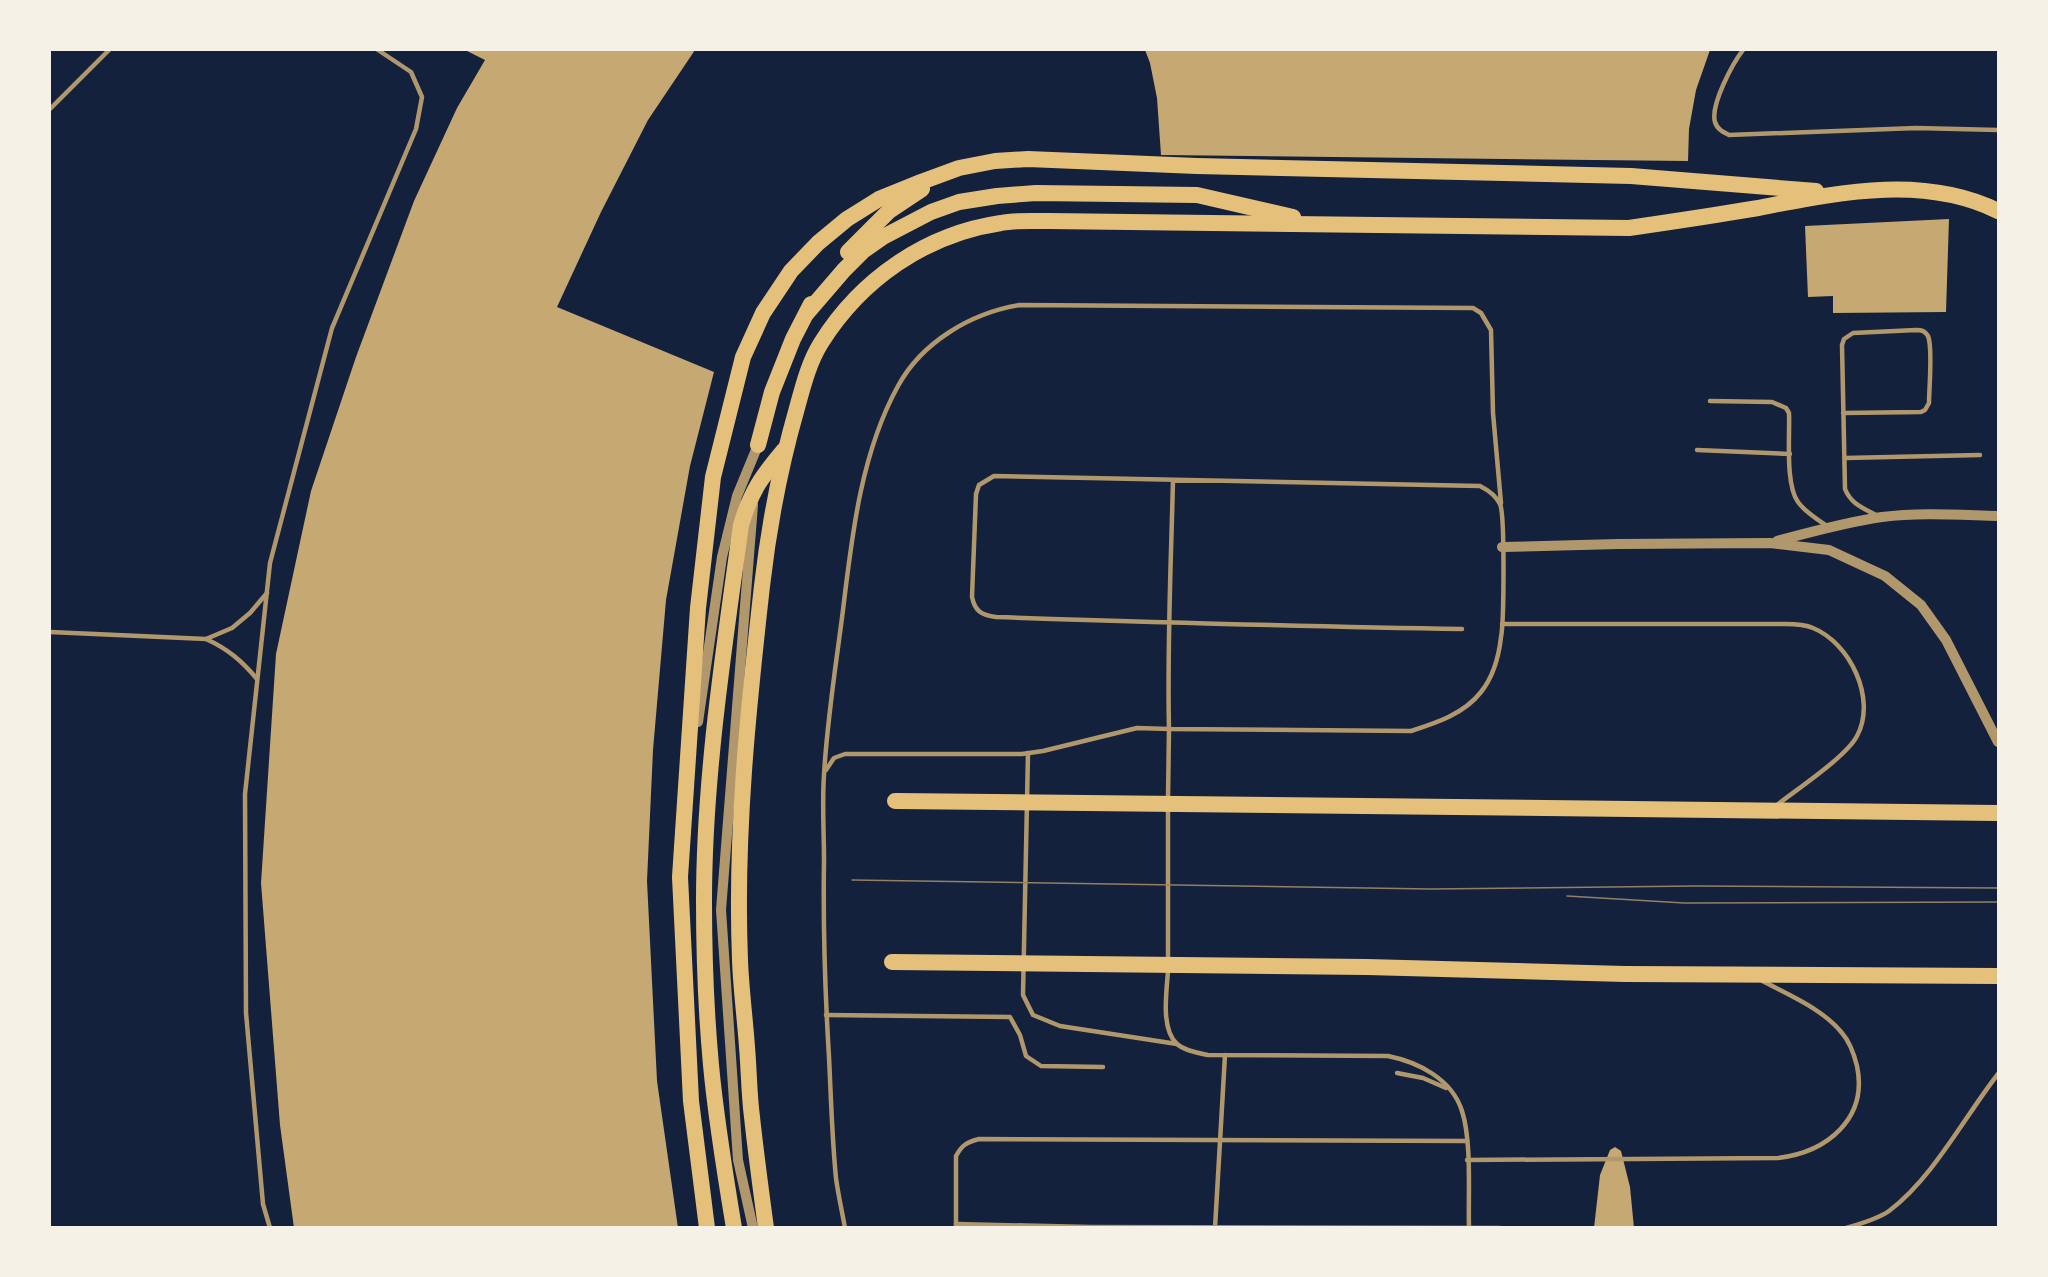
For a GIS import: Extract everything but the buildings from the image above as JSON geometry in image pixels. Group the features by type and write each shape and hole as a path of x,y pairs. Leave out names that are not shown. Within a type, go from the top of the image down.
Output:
{"highway":[{"path":"707,1227 691,1101 680,877 698,608 714,477 743,357 763,313 790,271 832,231 879,199 959,168 995,161 1028,159 1197,166 1631,176 1841,193"},
{"path":"758,445 772,392 817,287 847,252 889,211 959,168"},
{"path":"766,1227 752,1115 740,960 740,866 746,723 769,526 785,449 807,374 820,345 854,299 902,260 949,237 1002,223 1047,220 1629,228 1841,193 1912,189 1947,194 1983,203 1998,211"},
{"path":"807,313 863,251 883,237 931,212 959,202 1036,193 1197,195 1329,225"},
{"path":"734,1227 711,1065 704,900 708,817 717,716 741,525 747,505 762,476 785,449"},
{"path":"895,801 1998,813"},
{"path":"892,962 1333,967 1625,974 1998,976"}],"street":[{"path":"701,1227 687,1130 677,924 698,721 722,557 737,496 758,445"},
{"path":"753,1227 738,1160 721,910 758,445"},
{"path":"1770,543 1829,527 1882,517 1929,514 1998,516"},
{"path":"1502,547 1770,543 1829,550 1885,576 1921,605 1946,640 1998,742"}],"lane":[{"path":"50,109 109,50"},
{"path":"270,1227 263,1204 246,1013 245,794 270,563 332,328 416,129 422,97 411,72 378,50"},
{"path":"1743,50 1733,63 1715,111 1715,122 1720,130 1729,135 1916,128 1998,130"},
{"path":"824,776 834,758 845,754 1028,753 1137,728 1411,732 1437,723 1467,706 1482,691 1495,665 1502,635 1501,505 1493,413 1491,330 1481,313 1473,308 1020,304 984,313 949,333 913,365 898,385 875,439 858,506 829,714 824,776 826,1014 836,1178 845,1227"},
{"path":"1843,413 1921,412 1928,407 1930,345 1926,333 1922,330 1853,333 1842,345 1843,413 1845,458 1845,489 1849,498 1856,505 1882,517"},
{"path":"1710,401 1772,402 1786,408 1790,414 1790,475 1797,501 1829,527"},
{"path":"1697,450 1790,454"},
{"path":"1845,458 1980,455"},
{"path":"1462,629 983,615 975,608 972,597 976,494 979,485 994,476 1480,486 1490,492 1501,505"},
{"path":"1173,480 1167,983 1168,1030 1177,1044"},
{"path":"206,639 232,628 250,613 267,593"},
{"path":"1502,624 1785,624 1811,627 1821,632 1840,649 1856,674 1864,700 1862,723 1853,743 1842,754 1770,810"},
{"path":"50,632 206,639 223,646 240,658 258,680"},
{"path":"1028,753 1023,995 1033,1015 1060,1026 1177,1044 1200,1053 1388,1056 1409,1060 1433,1073 1450,1090 1462,1110 1467,1141 1468,1227"},
{"path":"1467,1160 1778,1158 1807,1152 1823,1144 1843,1126 1858,1095 1858,1074 1850,1046 1843,1034 1821,1013 1751,975"},
{"path":"826,1014 1010,1017 1020,1035 1026,1056 1041,1066 1103,1067"},
{"path":"1215,1227 1225,1055"},
{"path":"1397,1073 1423,1078 1450,1090"},
{"path":"1846,1227 1860,1224 1888,1212 1914,1188 1965,1122 1982,1094 1998,1074"},
{"path":"1467,1141 979,1139 967,1142 956,1156 956,1226 1500,1227"}],"tram line":[{"path":"852,880 1431,889 1695,886 1998,888"},
{"path":"1567,896 1684,903 1998,902"}]}
